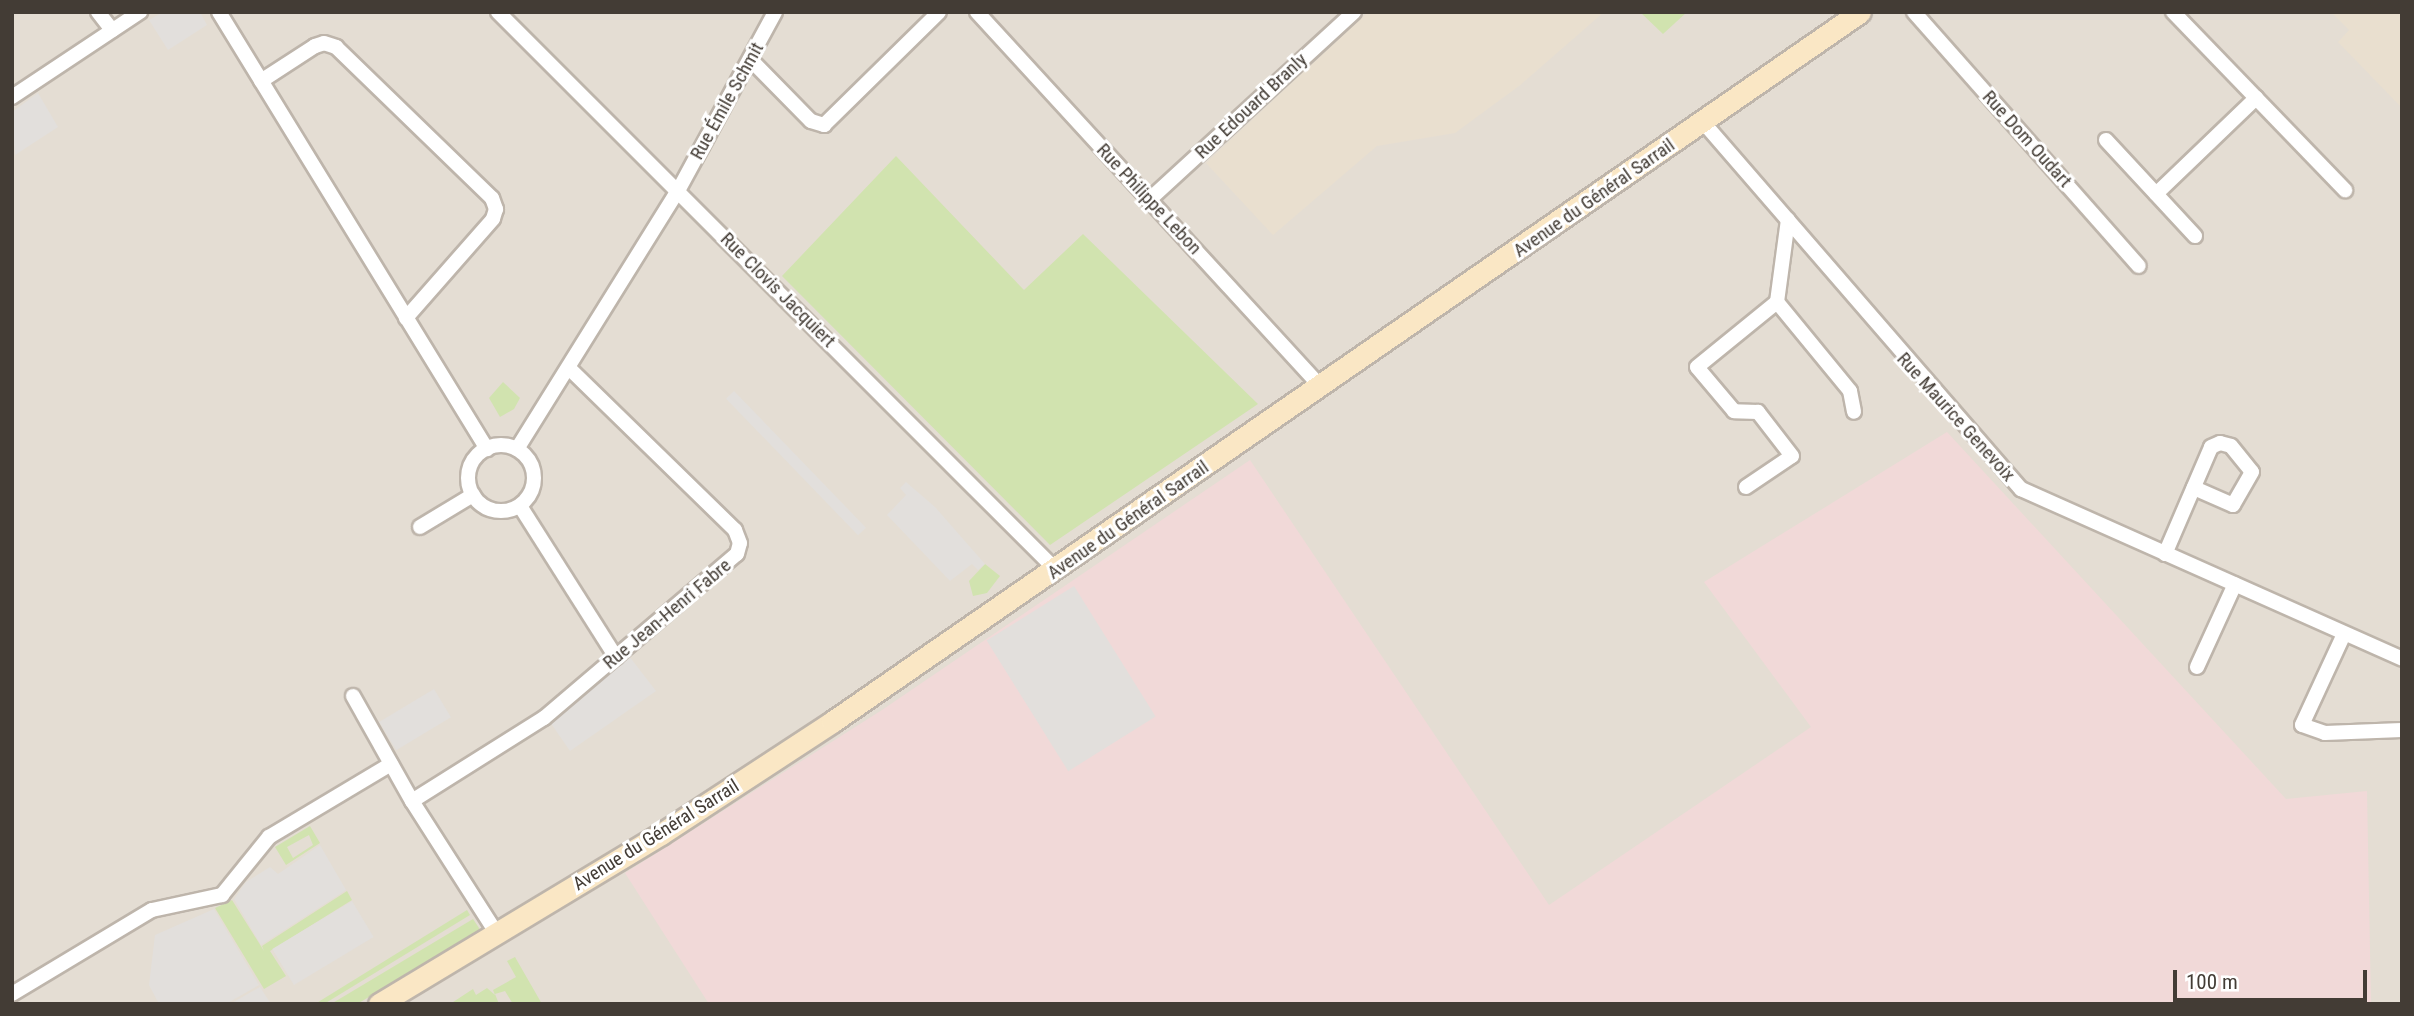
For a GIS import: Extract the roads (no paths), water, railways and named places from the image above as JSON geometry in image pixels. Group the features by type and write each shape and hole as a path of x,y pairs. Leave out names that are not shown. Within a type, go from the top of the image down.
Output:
{"main road":[{"name":"Avenue du Général Sarrail","path":"379,1004 682,820 1056,570 1860,12"}],"street":[{"path":"98,12 112,30"},
{"path":"12,97 140,12"},
{"path":"219,12 487,449"},
{"name":"Rue Clovis Jacquiert","path":"498,12 679,190 1056,570"},
{"name":"Rue Émile Schmit","path":"679,190 775,12"},
{"path":"750,59 811,121 824,125 939,12"},
{"name":"Rue Edouard Branly","path":"1149,200 1354,12"},
{"name":"Rue Dom Oudart","path":"1914,12 2139,266"},
{"path":"2173,12 2345,190"},
{"name":"Rue Philippe Lebon","path":"982,14 1321,387"},
{"path":"261,80 314,46 324,43 336,47 492,198 496,209 493,219 406,318"},
{"path":"2156,194 2256,98"},
{"name":"Rue Maurice Genevoix","path":"1703,122 2021,489 2402,659"},
{"path":"2106,140 2195,236"},
{"path":"517,449 570,369 679,190"},
{"path":"1746,487 1792,456 1758,412 1734,411 1697,367 1777,302 1788,220"},
{"path":"1777,302 1850,391 1854,412"},
{"name":"Rue Jean-Henri Fabre","path":"412,801 544,718 737,554 740,543 735,530 570,369"},
{"path":"2165,554 2211,447 2220,443 2231,446 2252,472 2233,505 2194,488"},
{"path":"497,445 517,449 526,456 534,477 528,498 520,506 494,510 473,495 468,474 478,455 487,449 497,445"},
{"path":"420,527 473,495"},
{"path":"520,506 616,657"},
{"path":"2197,667 2235,584"},
{"path":"2344,634 2302,725 2325,733 2402,730"},
{"path":"353,696 390,754 391,764 412,801 497,934"},
{"path":"12,994 152,910 222,895 269,837 391,764"}]}
